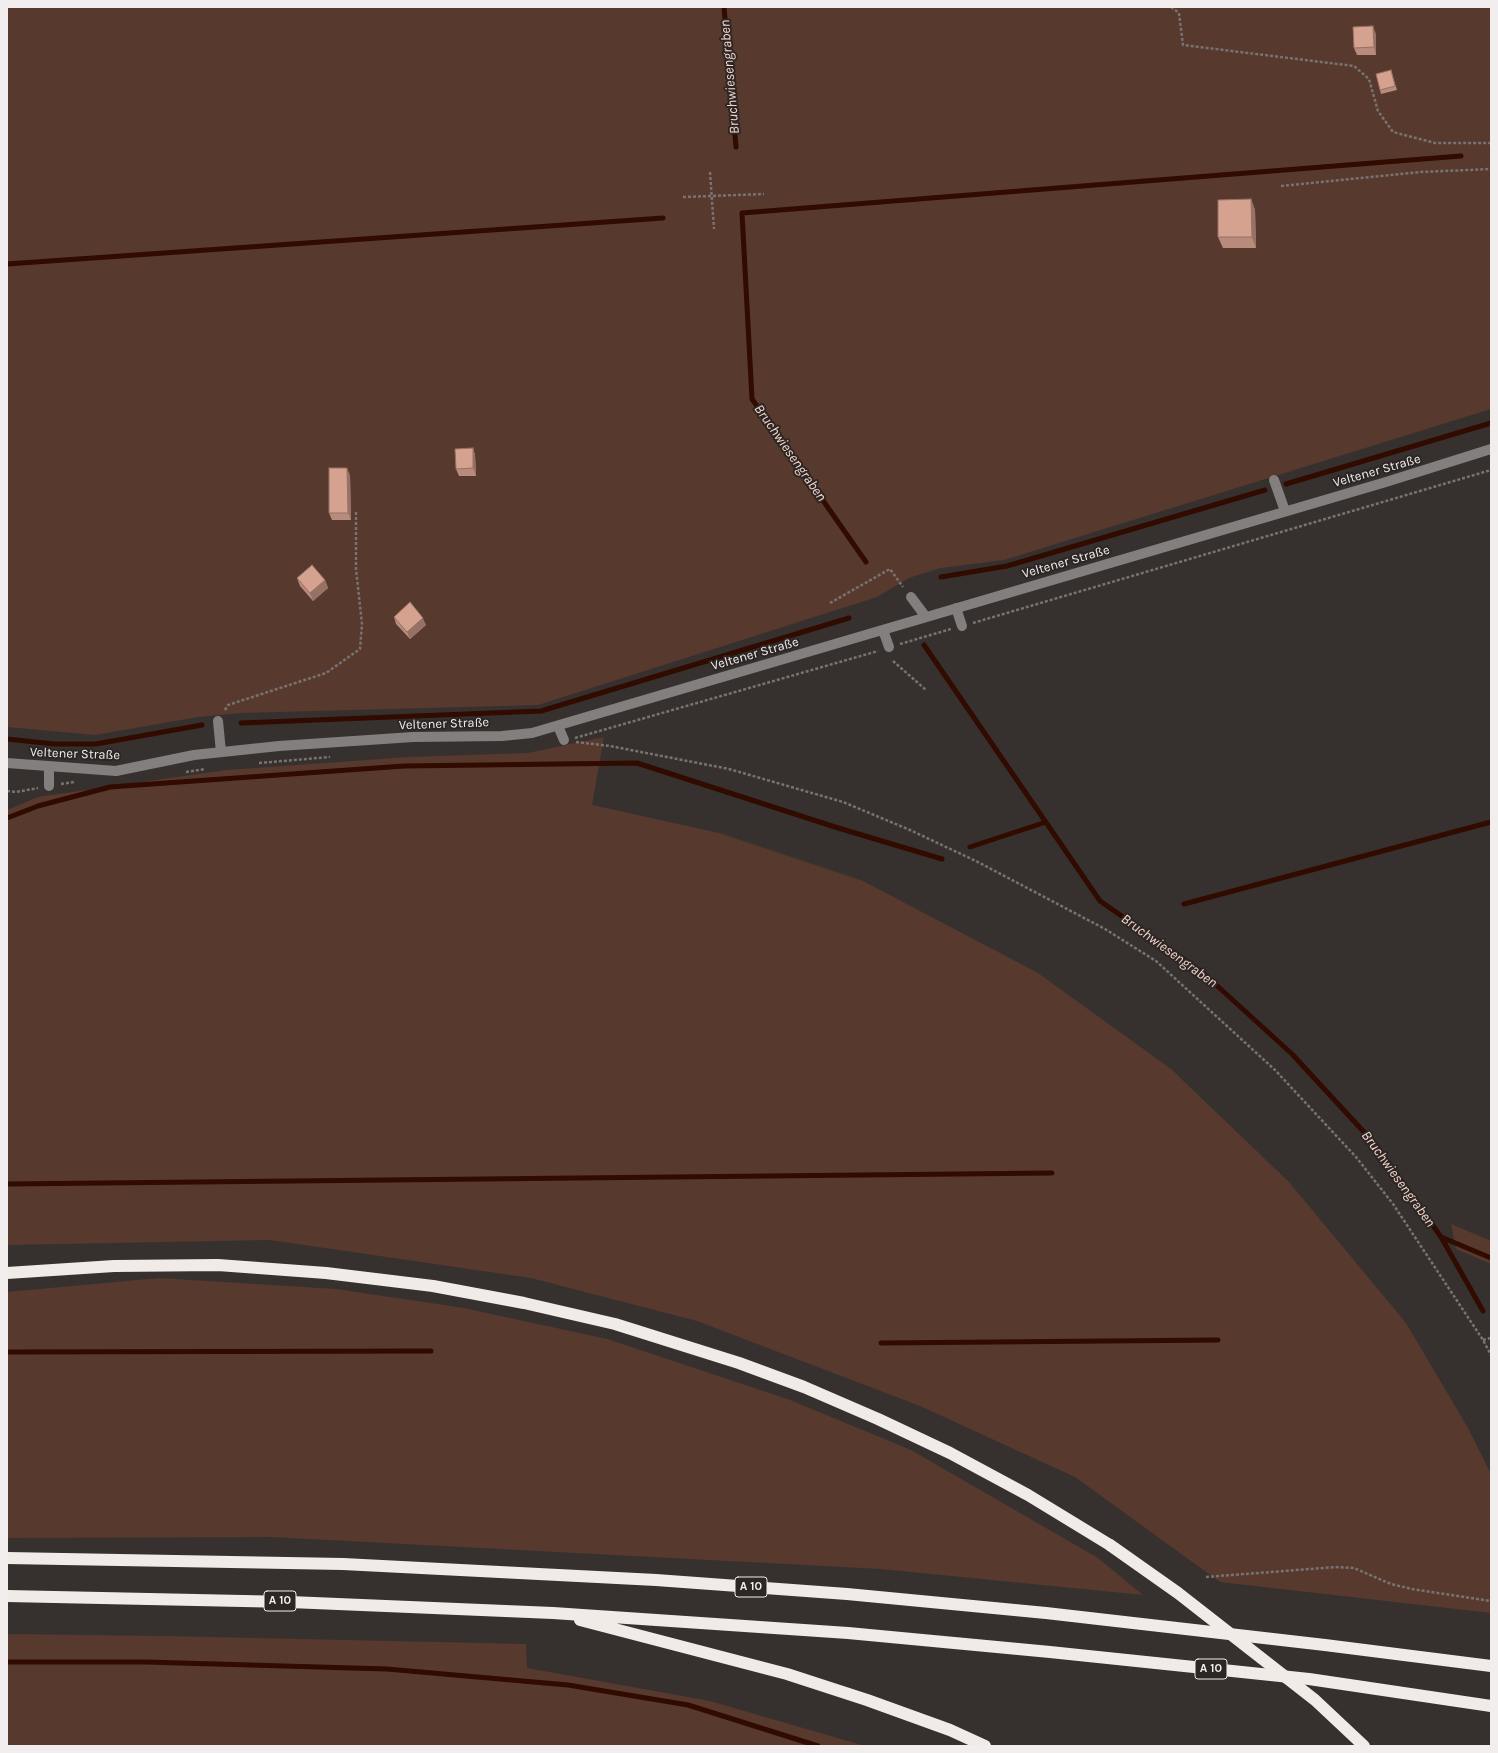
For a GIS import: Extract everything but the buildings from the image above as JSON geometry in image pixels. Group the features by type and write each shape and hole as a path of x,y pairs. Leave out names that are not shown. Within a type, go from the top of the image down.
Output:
{"highway":[{"path":"7,1273 114,1266 196,1265 326,1272 433,1286 524,1303 615,1324 746,1366 804,1387 878,1419 957,1456 1028,1495 1110,1545 1178,1593 1315,1700 1364,1746"},
{"name":"A 10","path":"7,1558 342,1564 656,1580 847,1594 1046,1613 1325,1645 1491,1666"},
{"name":"A 10","path":"7,1596 290,1602 553,1613 848,1633 1310,1679 1491,1706"},
{"path":"553,1613 787,1674 867,1700 950,1730 985,1746"}],"street":[{"name":"Veltener Straße","path":"7,763 116,771 194,755 279,746 413,737 502,736 532,733 1491,449"},
{"path":"1274,480 1285,511"},
{"path":"911,597 926,617"},
{"path":"956,608 962,626"},
{"path":"883,630 889,647"},
{"path":"218,721 221,752"},
{"path":"558,726 564,740"},
{"path":"49,767 49,786"}],"path":[{"path":"1171,7 1179,13 1183,45 1354,66 1369,79 1378,111 1393,132 1435,143 1491,143"},
{"path":"1281,186 1420,172 1491,169"},
{"path":"710,172 714,229"},
{"path":"683,198 764,194"},
{"path":"218,721 228,705 326,673 360,648 362,624 356,569 356,510"},
{"path":"830,603 890,569 911,597"},
{"path":"893,661 926,690"},
{"path":"564,740 610,746 729,769 843,802 910,830 976,861 1105,929 1156,962 1275,1070 1356,1157 1393,1204 1483,1340 1491,1355"},
{"path":"1483,1340 1491,1338"},
{"path":"1206,1577 1336,1567 1354,1568 1391,1584 1412,1589 1491,1601"}],"shaded area":[{"path":"7,7 1491,7 1491,409 1004,560 940,568 909,578 877,597 538,705 241,713 198,717 95,735 7,727"},
{"path":"604,737 592,805 719,833 863,881 1038,973 1171,1069 1289,1182 1406,1323 1468,1428 1491,1474 1491,1613 1220,1582 1075,1477 920,1406 697,1321 531,1278 270,1240 7,1245 7,810 38,797 226,770 408,757 528,753"},
{"path":"1451,1224 1491,1241 1491,1264 1456,1249"},
{"path":"159,1278 336,1289 464,1308 607,1339 790,1400 911,1450 1098,1558 1143,1595 881,1569 271,1537 7,1538 7,1292"},
{"path":"7,1634 526,1644 527,1668 710,1701 865,1746 7,1746"}],"waterway":[{"name":"Bruchwiesengraben","path":"724,7 736,147"},
{"path":"866,562 752,399 742,213 1461,156"},
{"path":"7,264 663,218"},
{"path":"1286,484 1491,423"},
{"path":"941,577 1007,566 1265,490"},
{"path":"241,723 541,711 849,618"},
{"name":"Bruchwiesengraben","path":"924,645 1100,901 1202,972 1292,1054 1375,1144 1441,1237 1483,1311"},
{"path":"7,739 54,744 96,744 202,725"},
{"path":"7,818 38,806 110,787 404,766 637,763 835,827 942,859"},
{"path":"970,847 1046,822"},
{"path":"1184,904 1491,822"},
{"path":"7,1184 1052,1173"},
{"name":"Bruchwiesengraben","path":"1441,1237 1491,1258"},
{"path":"881,1343 1218,1340"},
{"path":"7,1352 431,1351"},
{"path":"7,1662 146,1662 387,1669 568,1685 688,1705 818,1746"}]}
